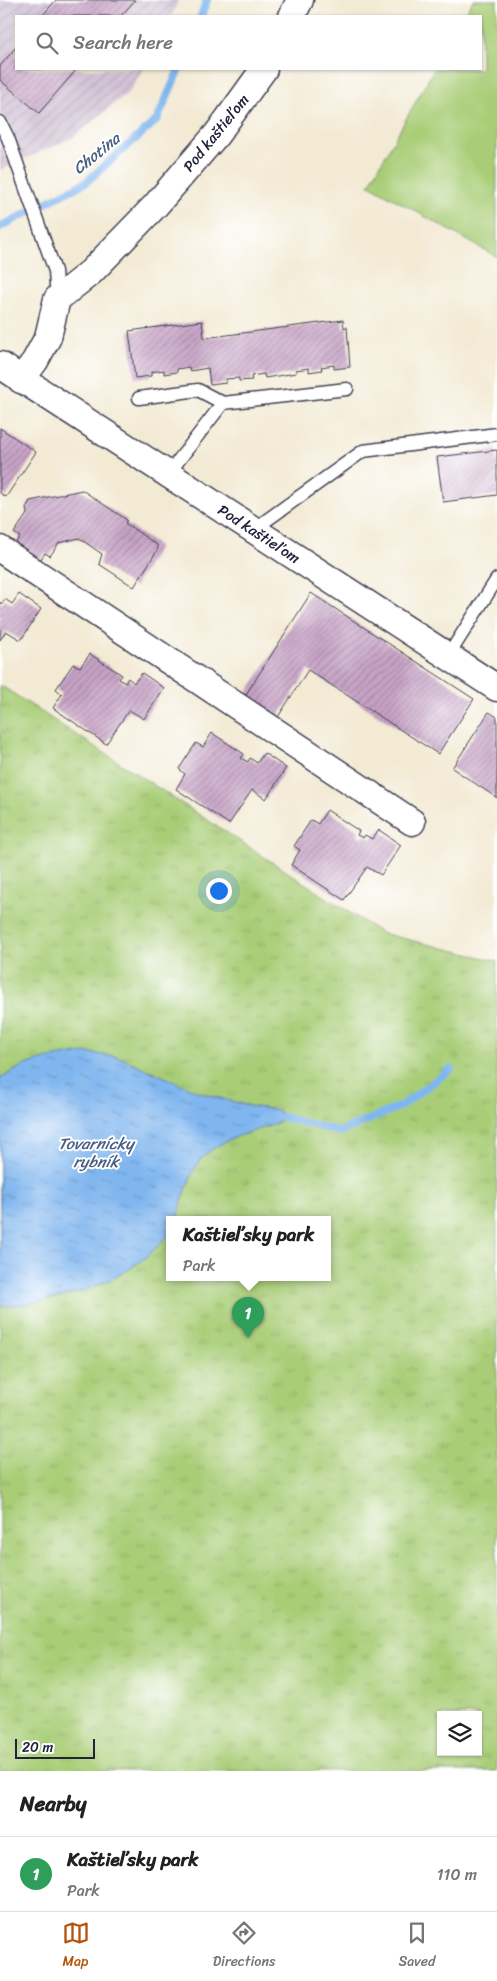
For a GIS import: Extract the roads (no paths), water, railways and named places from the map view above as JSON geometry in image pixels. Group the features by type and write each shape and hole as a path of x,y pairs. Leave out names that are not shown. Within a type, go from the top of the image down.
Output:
{"street":[{"path":"292,15 300,0"},
{"name":"Pod kaštieľom","path":"10,373 35,362 48,337 57,299 91,272 155,206 217,134 263,70"},
{"name":"Pod kaštieľom","path":"10,373 497,688"},
{"path":"0,549 412,822"}],"lane":[{"path":"0,122 8,138 52,259 57,299"},
{"path":"140,398 198,390 223,403 347,389"},
{"path":"168,474 223,403"},
{"path":"253,530 363,450 497,434"},
{"path":"448,656 497,578"}],"water":[{"name":"Tovarnícky rybník","path":"89,1053 119,1057 201,1093 249,1106 278,1110 283,1117 275,1124 221,1144 201,1160 194,1170 178,1216 166,1216 166,1238 140,1262 103,1283 83,1291 41,1301 0,1306 0,1079 32,1063"}],"waterway":[{"name":"Chotina","path":"201,15 207,0"},
{"name":"Chotina","path":"0,227 86,182 157,120 179,70"},
{"path":"283,1117 340,1132 401,1106 451,1069"}],"place":[{"name":"Kaštieľsky park","path":"248,1338"}]}
